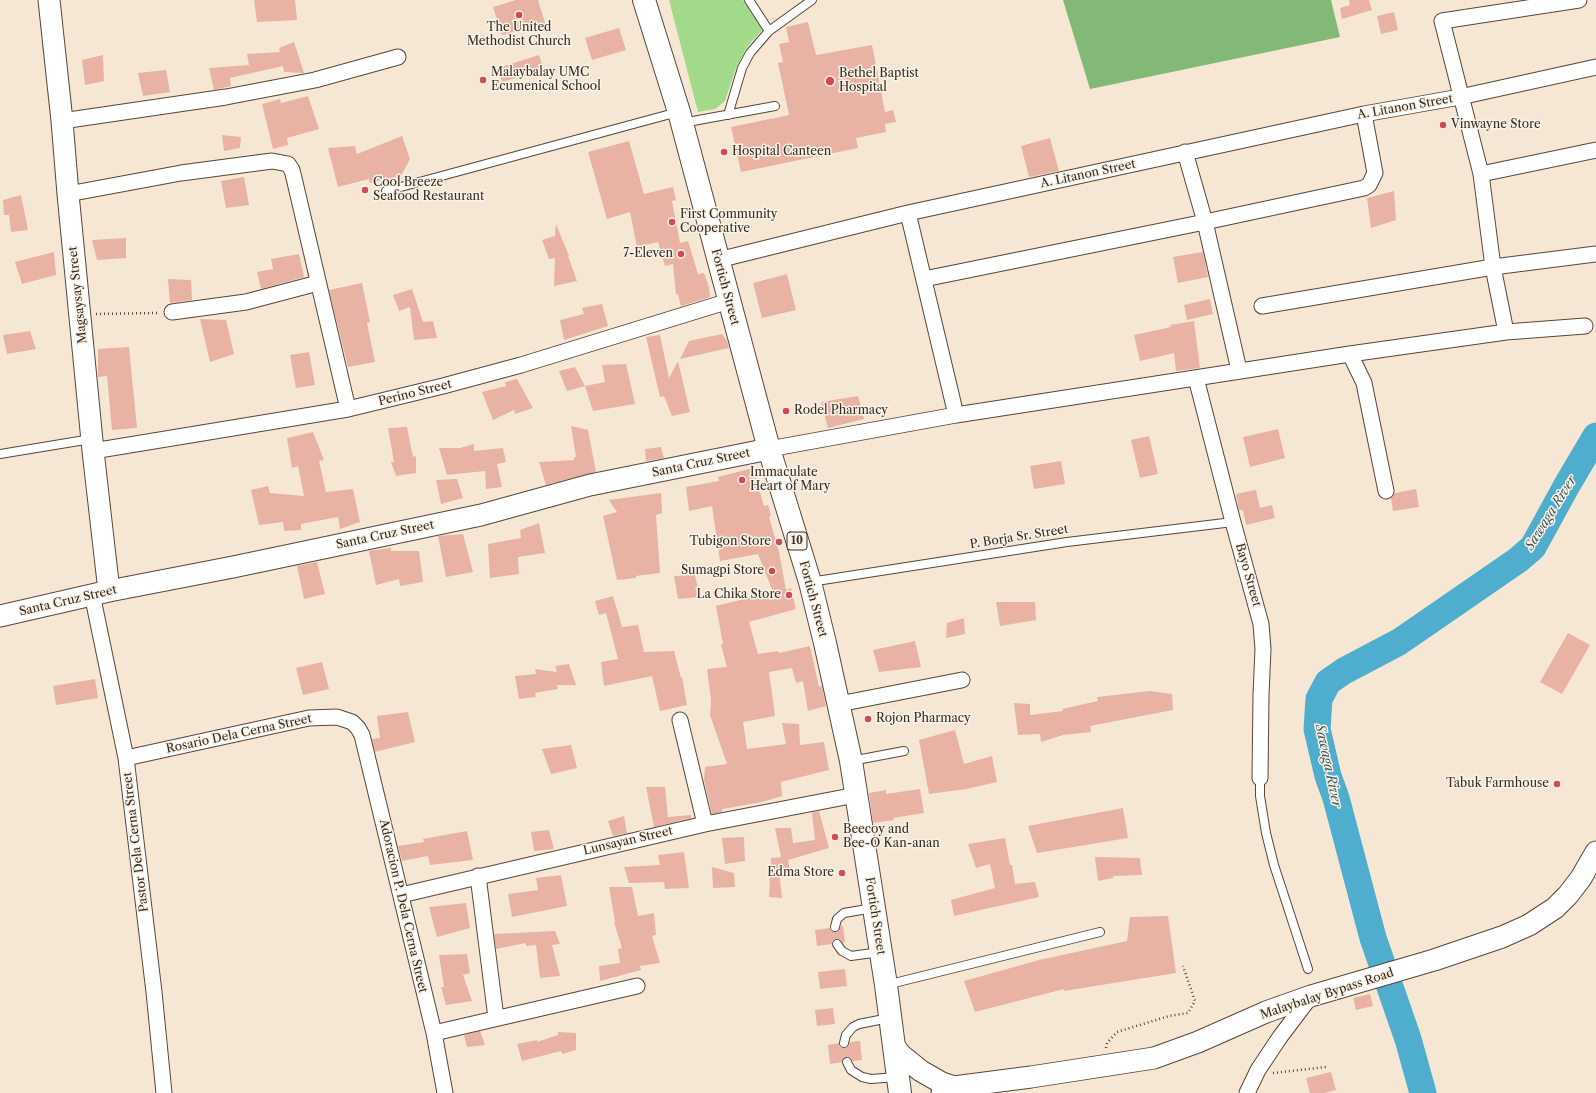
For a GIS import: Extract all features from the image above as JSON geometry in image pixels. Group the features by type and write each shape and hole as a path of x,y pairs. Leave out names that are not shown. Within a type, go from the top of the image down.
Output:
{"highway":[{"name":"Fortich Street","path":"644,0 680,118 769,448 810,582 839,704 851,761 886,985 899,1085"}],"street":[{"name":"Magsaysay Street","path":"49,0 93,445 100,592"},
{"path":"1506,332 1493,267 1481,174 1460,98 1442,22 1579,0"},
{"path":"62,121 226,97 315,80 398,56"},
{"name":"A. Litanon Street","path":"718,260 908,213 1185,152 1364,114 1460,98 1596,67"},
{"path":"924,279 1364,188 1369,185 1375,173 1364,114"},
{"path":"1481,174 1596,150"},
{"path":"1185,152 1205,222 1239,370"},
{"path":"68,194 181,173 272,161 288,164 292,170 348,409"},
{"path":"908,213 956,415"},
{"path":"1262,306 1493,267 1596,254"},
{"path":"172,312 246,302 318,283"},
{"name":"Perino Street","path":"93,445 348,409 521,365 729,301"},
{"path":"769,448 956,415 1239,370 1506,332 1585,326"},
{"path":"1350,354 1364,383 1386,491"},
{"name":"Bayo Street","path":"1196,378 1261,624 1263,649 1260,778"},
{"name":"Santa Cruz Street","path":"0,616 100,592 233,568 481,515 590,485 769,448"},
{"name":"Pastor Dela Cerna Street","path":"100,592 126,758 154,992 164,1093"},
{"path":"839,704 962,680"},
{"name":"Rosario Dela Cerna Street","path":"126,758 310,718 337,716 352,722"},
{"path":"680,720 704,824"},
{"name":"Adoracion P. Dela Cerna Street","path":"352,722 362,735 434,1033 445,1093"},
{"name":"Lunsayan Street","path":"401,895 704,824 856,795"},
{"name":"Malaybalay Bypass Road","path":"894,1046 921,1071 942,1083 948,1090 1154,1058 1198,1042 1266,1012 1311,996 1333,991 1434,960 1502,937 1541,918 1555,908 1568,895 1581,878 1596,852"},
{"path":"478,876 496,1018"},
{"path":"434,1033 637,986"},
{"path":"1247,1093 1258,1070 1280,1037 1311,996"}],"lane":[{"path":"749,0 769,31"},
{"path":"728,115 744,63 756,45 769,31 812,0"},
{"path":"386,191 680,118 728,115 776,106"},
{"path":"0,454 93,445"},
{"name":"P. Borja Sr. Street","path":"810,582 1068,542 1233,522"},
{"path":"851,761 904,751"},
{"path":"1260,778 1260,796 1267,839 1308,969"},
{"path":"835,927 837,919 844,913 874,908"},
{"path":"886,985 1100,932"},
{"path":"837,944 842,951 850,956 880,952"},
{"path":"844,1043 846,1034 859,1024 890,1018"},
{"path":"846,1062 851,1070 862,1077 899,1085"}],"path":[{"path":"80,314 172,312"},
{"path":"1103,1066 1107,1043 1117,1032 1169,1016 1188,1013 1195,1001 1183,966"},
{"path":"1258,1070 1264,1074 1326,1067"}],"green space":[{"path":"669,0 743,0 764,28 747,47 736,68 725,101 715,109 698,112"},
{"path":"1063,0 1331,0 1340,37 1090,89"}],"building":[{"path":"254,0 295,0 297,20 257,22"},
{"name":"The United Methodist Church","path":"516,0 538,0 545,23 502,35 493,7"},
{"path":"1349,0 1369,0 1372,10 1342,19 1340,8 1350,5"},
{"path":"1394,12 1398,30 1381,34 1377,16"},
{"path":"808,22 816,55 872,45 885,112 893,110 896,122 885,124 886,132 856,138 858,148 741,172 731,127 789,115 778,63 783,62 779,44 789,42 786,27"},
{"path":"619,28 626,50 592,60 585,38"},
{"path":"294,42 304,73 284,72 283,66 230,78 231,86 214,90 209,68 249,65 247,54 280,52 279,48"},
{"path":"103,55 104,81 85,85 82,60"},
{"path":"539,55 544,70 502,82 498,68"},
{"path":"166,70 170,92 143,96 138,73"},
{"path":"308,96 319,129 287,138 288,145 273,149 262,104 280,99 281,103"},
{"path":"222,135 241,137 240,148 224,151"},
{"path":"402,136 410,159 401,176 370,183 369,179 338,187 328,148 355,146 357,154"},
{"path":"1050,138 1059,171 1029,177 1021,146"},
{"path":"629,141 644,194 673,187 676,200 672,201 680,243 688,241 698,274 704,273 709,287 710,297 681,306 678,294 676,295 673,264 665,266 658,242 637,247 630,212 607,219 588,152"},
{"path":"244,177 249,205 226,208 221,181"},
{"path":"1394,191 1396,220 1371,228 1367,198"},
{"path":"21,195 28,230 11,232 9,215 4,215 3,200"},
{"path":"556,224 577,281 554,286 555,258 549,259 542,240 555,236"},
{"path":"126,238 126,258 97,260 92,240"},
{"path":"54,252 56,275 22,284 15,262"},
{"path":"1203,252 1208,277 1178,283 1173,257"},
{"path":"299,254 304,277 261,289 257,272 273,269 271,259"},
{"path":"787,274 796,310 762,318 753,283"},
{"path":"168,279 191,280 192,300 170,303"},
{"path":"362,283 370,322 367,323 375,362 348,367 329,290"},
{"path":"412,289 423,322 433,321 437,338 414,340 410,307 399,311 393,295"},
{"path":"1210,299 1213,314 1187,320 1184,305"},
{"path":"602,304 608,326 564,340 560,320 584,314 582,308"},
{"path":"200,319 226,320 234,354 210,362"},
{"path":"1194,321 1200,368 1176,371 1174,353 1140,361 1134,335 1171,327 1170,325"},
{"path":"30,331 36,349 7,354 3,335"},
{"path":"722,334 727,341 729,348 680,359 689,341"},
{"path":"660,335 669,378 678,361 690,412 672,416 664,396 660,397 646,337"},
{"path":"129,347 137,428 112,430 107,376 98,377 98,349"},
{"path":"309,352 315,385 296,388 290,355"},
{"path":"626,364 635,404 593,411 585,386 605,382 602,365"},
{"path":"575,367 585,386 567,391 559,371"},
{"path":"517,379 533,408 515,414 514,410 493,420 482,392 506,386 505,382"},
{"path":"858,396 864,419 828,428 821,402"},
{"path":"571,426 588,430 596,472 546,485 539,462 574,460 574,457 576,457"},
{"path":"407,427 413,457 416,456 416,473 396,476 391,462 394,462 388,428"},
{"path":"1278,429 1285,458 1250,467 1243,437"},
{"path":"313,432 324,460 319,461 326,492 353,489 360,522 340,529 338,517 301,524 301,530 284,531 283,522 259,525 251,490 268,486 270,493 304,496 298,466 292,468 287,438"},
{"path":"1149,436 1158,474 1140,478 1131,440"},
{"path":"474,444 474,451 503,448 506,462 497,464 502,487 486,489 485,471 447,475 439,448 460,448"},
{"path":"661,447 664,458 646,461 645,449"},
{"path":"1061,461 1065,484 1034,489 1030,466"},
{"path":"753,468 764,506 768,505 771,516 769,517 779,552 786,590 791,588 796,609 749,622 758,654 778,651 779,653 810,646 819,687 822,686 826,706 808,711 803,681 796,683 792,668 769,672 775,716 743,722 747,749 786,744 782,723 799,724 800,745 824,742 829,770 781,782 782,796 762,802 722,809 722,812 712,814 704,780 705,767 727,764 710,715 711,700 707,669 727,667 721,645 723,644 716,606 773,592 758,554 720,561 712,506 689,511 686,487 719,481 718,477"},
{"path":"457,479 463,498 441,504 436,480"},
{"path":"1416,489 1419,507 1393,511 1391,498 1395,493"},
{"path":"1256,490 1260,508 1272,505 1275,518 1246,525 1243,510 1239,510 1236,494"},
{"path":"661,493 662,513 656,515 660,573 617,580 603,516 617,512 609,500"},
{"path":"539,523 545,553 518,557 519,574 490,578 488,544 521,538 520,530"},
{"path":"463,534 473,572 446,577 438,536"},
{"path":"391,548 391,551 419,551 423,582 400,586 399,579 376,585 369,551"},
{"path":"317,562 325,594 304,599 297,566"},
{"path":"695,575 700,597 678,599 674,576"},
{"path":"613,596 622,627 638,625 644,652 674,651 681,678 682,677 687,705 660,711 652,676 604,686 601,662 618,659 606,613 599,615 595,601"},
{"path":"996,602 1035,602 1036,620 1000,626"},
{"path":"964,618 965,634 946,638 947,623"},
{"path":"1568,633 1590,645 1562,694 1540,682"},
{"path":"915,641 921,667 879,672 873,650"},
{"path":"322,662 329,689 303,695 296,668"},
{"path":"569,664 576,685 557,685 558,689 535,693 536,697 519,699 515,676 536,674 535,669 557,672 555,666"},
{"path":"95,679 98,698 56,705 53,686"},
{"path":"1150,691 1172,694 1173,710 1090,726 1091,732 1063,735 1041,742 1040,734 1018,735 1014,703 1030,704 1030,715 1063,711 1062,709 1098,701 1097,697"},
{"path":"408,712 415,742 375,752 372,739 380,738 377,716"},
{"path":"955,730 964,764 992,756 997,782 966,789 929,794 919,740"},
{"path":"571,745 577,768 551,774 542,749"},
{"path":"646,787 665,787 668,817 691,815 691,818 654,827"},
{"path":"920,789 924,813 873,823 869,793 886,790 886,794"},
{"path":"1123,808 1128,838 1037,853 1028,826"},
{"path":"819,811 829,848 788,860 790,871 779,872 782,898 769,897 771,858 781,857 775,828 791,828 793,843 815,840 812,813"},
{"path":"624,816 627,833 613,836 608,821"},
{"path":"549,830 554,849 534,851 531,832"},
{"path":"467,831 473,860 430,865 428,856 402,861 398,846 424,842 423,839"},
{"path":"744,837 745,861 725,864 722,838"},
{"path":"1005,838 1015,884 1035,882 1039,897 954,916 951,900 995,888 990,864 976,868 968,844"},
{"path":"684,852 689,888 665,889 664,882 629,883 624,867 660,865 658,855"},
{"path":"1095,857 1140,858 1142,875 1113,876 1113,878 1098,881"},
{"path":"712,867 734,873 735,887 713,888"},
{"path":"561,875 567,906 512,917 508,894 538,890 536,878"},
{"path":"609,887 632,887 638,916 654,913 656,935 652,936 660,963 640,966 641,970 600,981 599,966 620,963 618,949 622,948 614,922"},
{"path":"466,903 470,928 437,937 429,907"},
{"path":"1168,916 1176,973 1064,991 1064,989 975,1012 964,981 1039,960 1127,941 1130,917"},
{"path":"841,926 843,926 845,942 843,943 840,939 836,939 832,941 832,944 817,946 815,930 830,928 831,931 836,932 839,931"},
{"path":"555,931 560,944 552,945 560,976 540,978 536,945 526,946 526,943 496,949 494,934"},
{"path":"467,954 470,973 463,975 472,1001 446,1005 441,987 444,987 439,955"},
{"path":"845,969 847,986 820,989 818,972"},
{"path":"1370,994 1373,1006 1356,1010 1353,998"},
{"path":"833,1008 835,1024 817,1026 815,1010"},
{"path":"480,1031 485,1045 467,1047 464,1035"},
{"path":"558,1032 576,1033 576,1050 562,1054 561,1051 522,1061 517,1044 537,1040 537,1042 558,1035"},
{"path":"860,1041 862,1060 853,1061 847,1057 843,1059 842,1062 830,1064 828,1045 839,1043 840,1047 845,1048 848,1047 850,1042"},
{"path":"1331,1072 1336,1090 1324,1093 1310,1093 1306,1078"}],"waterway":[{"name":"Sawaga River","path":"1423,1093 1408,1039 1373,938 1336,798 1328,776 1317,729 1319,699 1328,682 1344,671 1399,642 1518,560 1533,547 1596,436"}],"place":[{"name":"The United Methodist Church","path":"519,15"},
{"name":"Malaybalay UMC Ecumenical School","path":"483,80"},
{"name":"Bethel Baptist Hospital","path":"830,81"},
{"name":"Vinwayne Store","path":"1443,125"},
{"name":"Hospital Canteen","path":"724,152"},
{"name":"Cool Breeze Seafood Restaurant","path":"365,190"},
{"name":"First Community Cooperative","path":"672,222"},
{"name":"7-Eleven","path":"681,254"},
{"name":"Rodel Pharmacy","path":"786,411"},
{"name":"Immaculate Heart of Mary","path":"742,480"},
{"name":"Tubigon Store","path":"779,542"},
{"name":"Sumagpi Store","path":"772,571"},
{"name":"La Chika Store","path":"789,595"},
{"name":"Rojon Pharmacy","path":"868,719"},
{"name":"Tabuk Farmhouse","path":"1557,784"},
{"name":"Beecoy and Bee-O Kan-anan","path":"835,837"},
{"name":"Edma Store","path":"842,873"}]}
